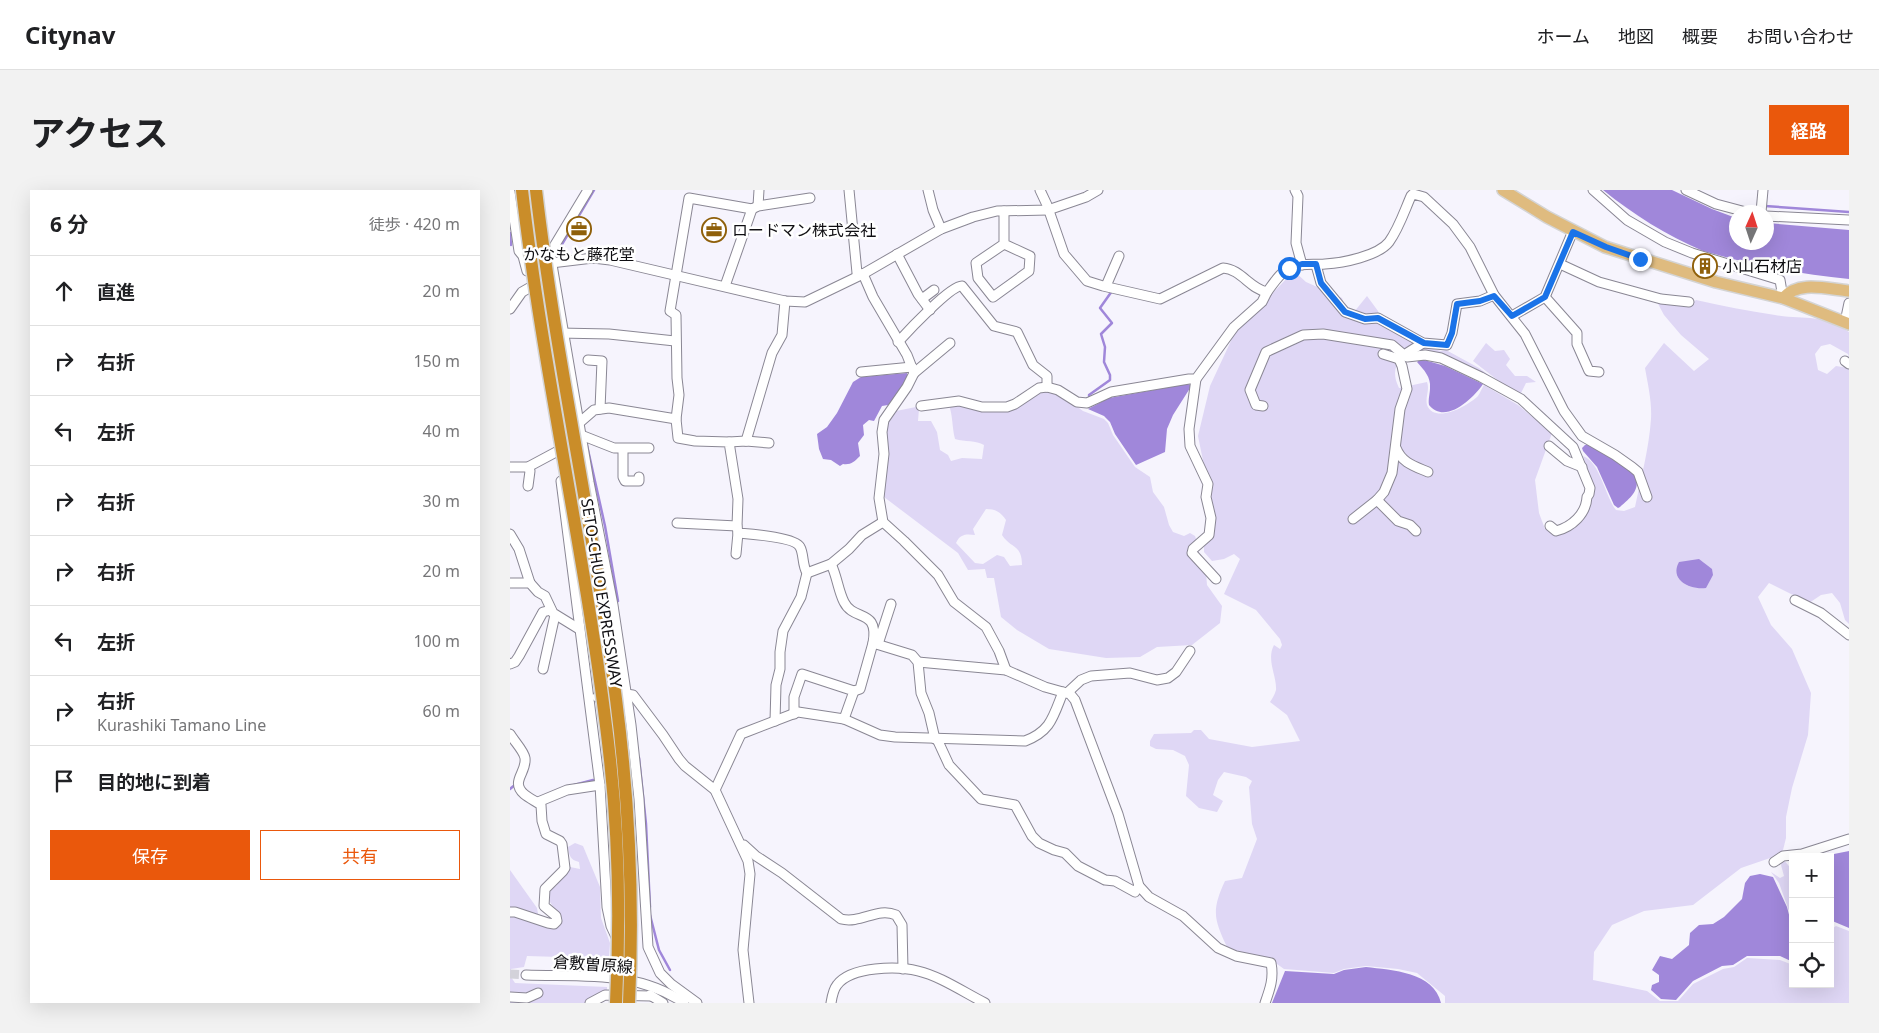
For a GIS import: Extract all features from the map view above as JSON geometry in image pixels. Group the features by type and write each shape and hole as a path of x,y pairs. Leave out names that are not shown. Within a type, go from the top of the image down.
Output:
{"highway":[{"name":"SETO-CHUO EXPRESSWAY","path":"522,190 527,234 584,577 610,762 618,898 619,953 616,1003"},
{"name":"SETO-CHUO EXPRESSWAY","path":"536,190 555,327 596,566 616,699 630,842 632,907 629,1003"}],"main road":[{"path":"1503,190 1573,232 1606,247 1716,282 1783,298 1847,323"},
{"path":"1783,298 1789,291 1807,287 1849,291"}],"street":[{"path":"588,190 550,253 551,263 581,435 606,561 626,694 639,799 648,947 660,973 671,984 697,1003"},
{"path":"725,286 755,207 759,190"},
{"path":"849,190 857,273 863,274"},
{"path":"928,190 933,210 941,229"},
{"path":"1040,190 1064,254 1087,281 1157,298 1164,298 1223,268 1234,271 1258,289 1267,292"},
{"path":"551,263 602,259 676,274 785,301 805,302 863,274 941,229 972,217 1004,211 1048,210 1086,197 1098,190"},
{"path":"1295,190 1298,196 1296,242 1302,264"},
{"path":"1593,190 1627,220 1665,242 1692,253 1780,280 1783,298"},
{"path":"1686,190 1716,204 1729,207"},
{"path":"1763,205 1764,190"},
{"path":"510,192 514,250"},
{"path":"1216,579 1192,553 1194,548 1209,535 1211,518 1206,497 1208,484 1190,446 1190,429 1196,379 1234,327 1262,302 1267,292 1283,272 1302,264 1339,263 1382,248 1389,242 1397,229 1413,194 1427,194 1470,247 1494,296 1525,334 1564,412 1582,436 1615,455 1638,472 1647,497"},
{"path":"769,444 746,441 695,441 678,438 676,419 679,395 675,341 676,315 670,311 676,274 689,198 755,207 810,198"},
{"path":"1004,211 1004,244"},
{"path":"1774,211 1849,220"},
{"path":"1512,316 1545,297 1573,232"},
{"path":"1004,244 1030,256 1029,271 993,297 978,278 976,263 1004,244"},
{"path":"514,250 533,249 550,253"},
{"path":"514,250 523,256 527,265 536,332 563,490 600,785 606,907 611,926 635,975"},
{"path":"897,254 922,300 930,310"},
{"path":"1107,285 1119,256"},
{"path":"1316,264 1321,283 1345,312 1365,319 1378,318 1424,343 1447,345 1452,333 1457,304 1480,301 1494,296"},
{"path":"1560,264 1599,282 1661,299 1689,302"},
{"path":"863,274 873,297 913,370 907,387 884,420 882,432 884,454 879,498 883,522 938,575 954,602 986,627 999,651 1006,670"},
{"path":"898,342 956,287 962,286 994,326 1017,332 1033,365 1047,376 1047,387"},
{"path":"510,309 522,292 529,288"},
{"path":"922,300 934,290"},
{"path":"1545,297 1577,333 1577,344 1589,371 1599,372"},
{"path":"746,441 772,354 782,335 785,301"},
{"path":"1847,323 1849,303"},
{"path":"536,332 609,334 675,341"},
{"path":"1263,406 1256,405 1250,390 1266,352 1303,335 1323,334 1368,340 1392,346 1402,357 1407,389 1400,409 1392,473 1384,492 1353,519"},
{"path":"861,372 913,370 950,343"},
{"path":"1402,357 1424,343"},
{"path":"1383,354 1402,357 1425,355 1441,358 1481,377 1521,399 1573,447 1590,488 1586,505 1583,513 1578,518 1559,530 1550,526"},
{"path":"588,360 602,361 600,409"},
{"path":"921,406 959,401 982,407 1007,407 1015,404 1039,388 1047,387 1058,390 1077,402 1090,402 1111,392 1196,379"},
{"path":"579,423 594,410 619,408 676,419"},
{"path":"581,435 602,445 623,449 649,448"},
{"path":"1573,447 1582,436"},
{"path":"730,442 738,499 736,554"},
{"path":"1549,446 1567,462 1582,467"},
{"path":"1396,448 1400,458 1428,472"},
{"path":"623,449 623,477 625,481 639,481 639,477"},
{"path":"510,467 528,467 556,452"},
{"path":"528,467 530,471 528,486"},
{"path":"1377,500 1398,521 1410,525 1416,531"},
{"path":"807,573 831,564 850,549 862,535 883,522"},
{"path":"676,523 737,530 787,540 798,544 801,548 804,568 807,573 801,597 783,631 780,669 776,685 775,721"},
{"path":"510,534 519,549 530,583 538,592 545,596 553,612 579,629"},
{"path":"831,564 847,606 872,622 875,644"},
{"path":"510,582 530,583"},
{"path":"1795,600 1821,613 1849,635"},
{"path":"794,714 794,697 802,674 854,691 860,689 891,604"},
{"path":"510,664 515,662 519,656 543,612 553,612"},
{"path":"543,670 553,612"},
{"path":"875,644 912,655 918,662 921,693 936,739 949,765 980,799 1015,805 1032,836 1039,843 1065,853 1078,866 1105,880 1115,881 1135,892 1139,886"},
{"path":"714,790 741,734 798,712 844,719 880,735 895,737 1025,742 1039,736 1049,725 1065,693 1081,680 1091,676 1130,674 1157,680 1168,678 1176,672 1190,651"},
{"path":"918,662 1006,670 1045,688 1070,694 1075,700 1118,814 1139,886 1149,897 1183,916 1218,948 1236,956 1271,963 1272,985 1265,1003"},
{"path":"844,719 854,691"},
{"path":"590,697 633,695 685,766 714,790 748,861 750,874 743,950 748,1003"},
{"path":"510,734 525,757 523,769 517,782 520,790 541,805 542,821 546,834 562,844 564,868 545,889 544,906 556,916 554,924 510,912"},
{"path":"538,802 567,790 600,785"},
{"path":"1774,862 1783,856 1802,854 1849,838"},
{"path":"740,841 756,856 782,873 841,919 848,921 857,920 882,912 896,915 902,925 903,969"},
{"path":"831,1003 832,995 837,985 844,978 870,970 903,969 930,975 970,1000 985,1003"},
{"name":"倉敷曽原線","path":"526,974 625,978 657,987 684,1003"},
{"path":"510,997 527,998 538,993"},
{"path":"590,1003 605,995 650,996 663,1003"}],"shaded area":[{"path":"1603,190 1672,190 1729,215 1729,250 1774,250 1774,224 1849,230 1849,279 1776,269 1703,251 1676,238 1626,208"},
{"path":"1295,272 1306,282 1342,298 1345,307 1354,312 1367,296 1378,311 1382,325 1415,342 1398,363 1395,374 1396,380 1399,388 1427,382 1427,405 1431,411 1444,413 1460,408 1478,396 1484,385 1518,405 1552,433 1535,480 1539,513 1545,529 1558,534 1583,519 1594,491 1583,456 1594,465 1616,510 1624,511 1635,507 1647,452 1651,419 1645,368 1664,343 1694,371 1709,359 1681,335 1664,315 1656,300 1691,304 1696,300 1765,313 1813,318 1830,322 1849,332 1849,357 1848,354 1830,344 1821,346 1815,354 1818,370 1827,374 1836,366 1849,368 1849,624 1845,620 1840,603 1832,593 1821,595 1809,603 1769,583 1758,597 1771,625 1792,649 1811,693 1808,735 1792,788 1786,817 1786,838 1783,850 1776,856 1741,868 1693,905 1644,911 1612,925 1594,952 1593,980 1647,991 1660,1001 1678,1001 1693,984 1723,969 1734,967 1747,958 1780,960 1789,963 1789,988 1834,988 1834,927 1836,926 1849,931 1849,1003 1445,1003 1445,996 1417,973 1366,966 1344,969 1334,973 1284,969 1270,959 1245,955 1228,949 1217,923 1216,908 1225,881 1242,878 1257,839 1252,824 1249,787 1252,781 1246,777 1224,772 1218,780 1213,795 1223,801 1217,812 1199,808 1186,796 1189,765 1185,756 1173,750 1156,749 1150,746 1150,741 1154,734 1191,733 1194,730 1201,730 1209,739 1252,747 1300,741 1287,715 1270,702 1276,690 1271,656 1274,645 1280,649 1282,645 1280,639 1256,610 1224,594 1240,559 1234,554 1224,559 1212,561 1204,552 1204,546 1211,539 1215,520 1198,436 1210,386 1236,330 1267,303 1271,295"},
{"path":"1486,343 1495,351 1504,350 1510,359 1506,365 1515,376 1527,376 1536,382 1526,383 1521,393 1509,389 1473,361"},
{"path":"1423,346 1441,351 1446,350 1479,368 1501,384 1414,353"},
{"path":"1421,359 1445,366 1483,384 1466,403 1458,408 1443,412 1436,410 1429,405 1430,384 1426,374 1417,362"},
{"path":"907,373 906,382 898,395 888,405 882,406 874,421 869,420 863,425 864,435 858,443 860,456 852,463 840,466 831,460 823,459 819,449 817,434 827,427 837,413 853,382 861,377"},
{"path":"1187,384 1192,385 1173,415 1167,429 1165,452 1136,465 1115,434 1110,422 1104,416 1088,409 1109,398"},
{"path":"1040,392 1050,392 1061,395 1083,411 1104,419 1135,467 1150,477 1153,492 1164,507 1173,532 1184,536 1190,533 1195,536 1197,542 1190,547 1206,573 1207,585 1222,606 1220,623 1192,645 1157,647 1140,657 1106,658 1049,649 1017,630 1001,617 994,578 987,578 985,569 968,570 958,553 884,497 888,449 886,435 889,422 896,411 916,407 919,409 918,421 931,421 937,432 940,450 948,455 951,461 962,458 982,459 984,445 978,442 955,439 949,405 958,404 988,411","holes":["986,509 995,510 1006,520 1002,535 1018,550 1022,558 1022,565 1010,566 1004,557 997,555 983,564 975,563 956,543 964,535 975,535 973,529"]},
{"path":"1585,445 1626,467 1636,476 1637,486 1635,490 1631,497 1620,507 1618,508 1614,505 1597,467 1583,451 1582,448"},
{"path":"1699,559 1712,569 1713,575 1706,588 1688,585 1679,579 1677,574 1679,562"},
{"path":"575,843 583,846 600,887 601,918 610,943 608,972 573,968 560,957 527,956 524,967 511,969 511,977 515,983 607,987 607,992 585,1003 510,1003 510,870 537,908 540,925 556,928 562,920 550,902 550,890 556,886 570,867 580,869 579,862 570,857 568,847"},
{"path":"1849,851 1849,928 1834,922 1834,854"},
{"path":"1783,859 1789,866 1789,911 1779,883 1771,872 1780,878 1784,876 1781,865"},
{"path":"1760,874 1773,877 1787,907 1789,915 1789,960 1780,956 1747,956 1733,965 1722,966 1693,981 1676,1000 1661,999 1651,990 1652,985 1659,982 1659,975 1652,970 1660,956 1672,959 1689,945 1690,933 1699,925 1713,924 1724,917 1742,899 1745,883 1750,876"},
{"path":"1366,967 1411,974 1430,985 1437,993 1441,1003 1272,1003 1285,971 1334,974 1344,970"}],"waterway":[{"path":"558,251 594,190"},
{"path":"1774,207 1849,212"},
{"path":"510,233 511,245"},
{"path":"1091,406 1089,395 1110,380 1110,375 1104,362 1105,347 1101,334 1112,323 1100,308 1112,291"},
{"path":"586,441 605,526 618,601"},
{"path":"639,758 646,824 650,907"},
{"path":"574,785 593,780"},
{"path":"510,789 516,784"},
{"path":"650,915 659,950 670,970"}],"tunnel":[{"path":"510,974 526,975"}],"place":[{"name":"かなもと藤花堂","path":"579,229"},
{"name":"ロードマン株式会社","path":"714,230"},
{"name":"小山石材店","path":"1705,266"}],"route":[{"path":"1289,268 1302,264 1316,264 1321,283 1345,312 1365,319 1378,318 1424,343 1447,345 1452,333 1457,304 1480,301 1494,296 1512,316 1545,297 1573,232 1606,247 1640,259"}]}
